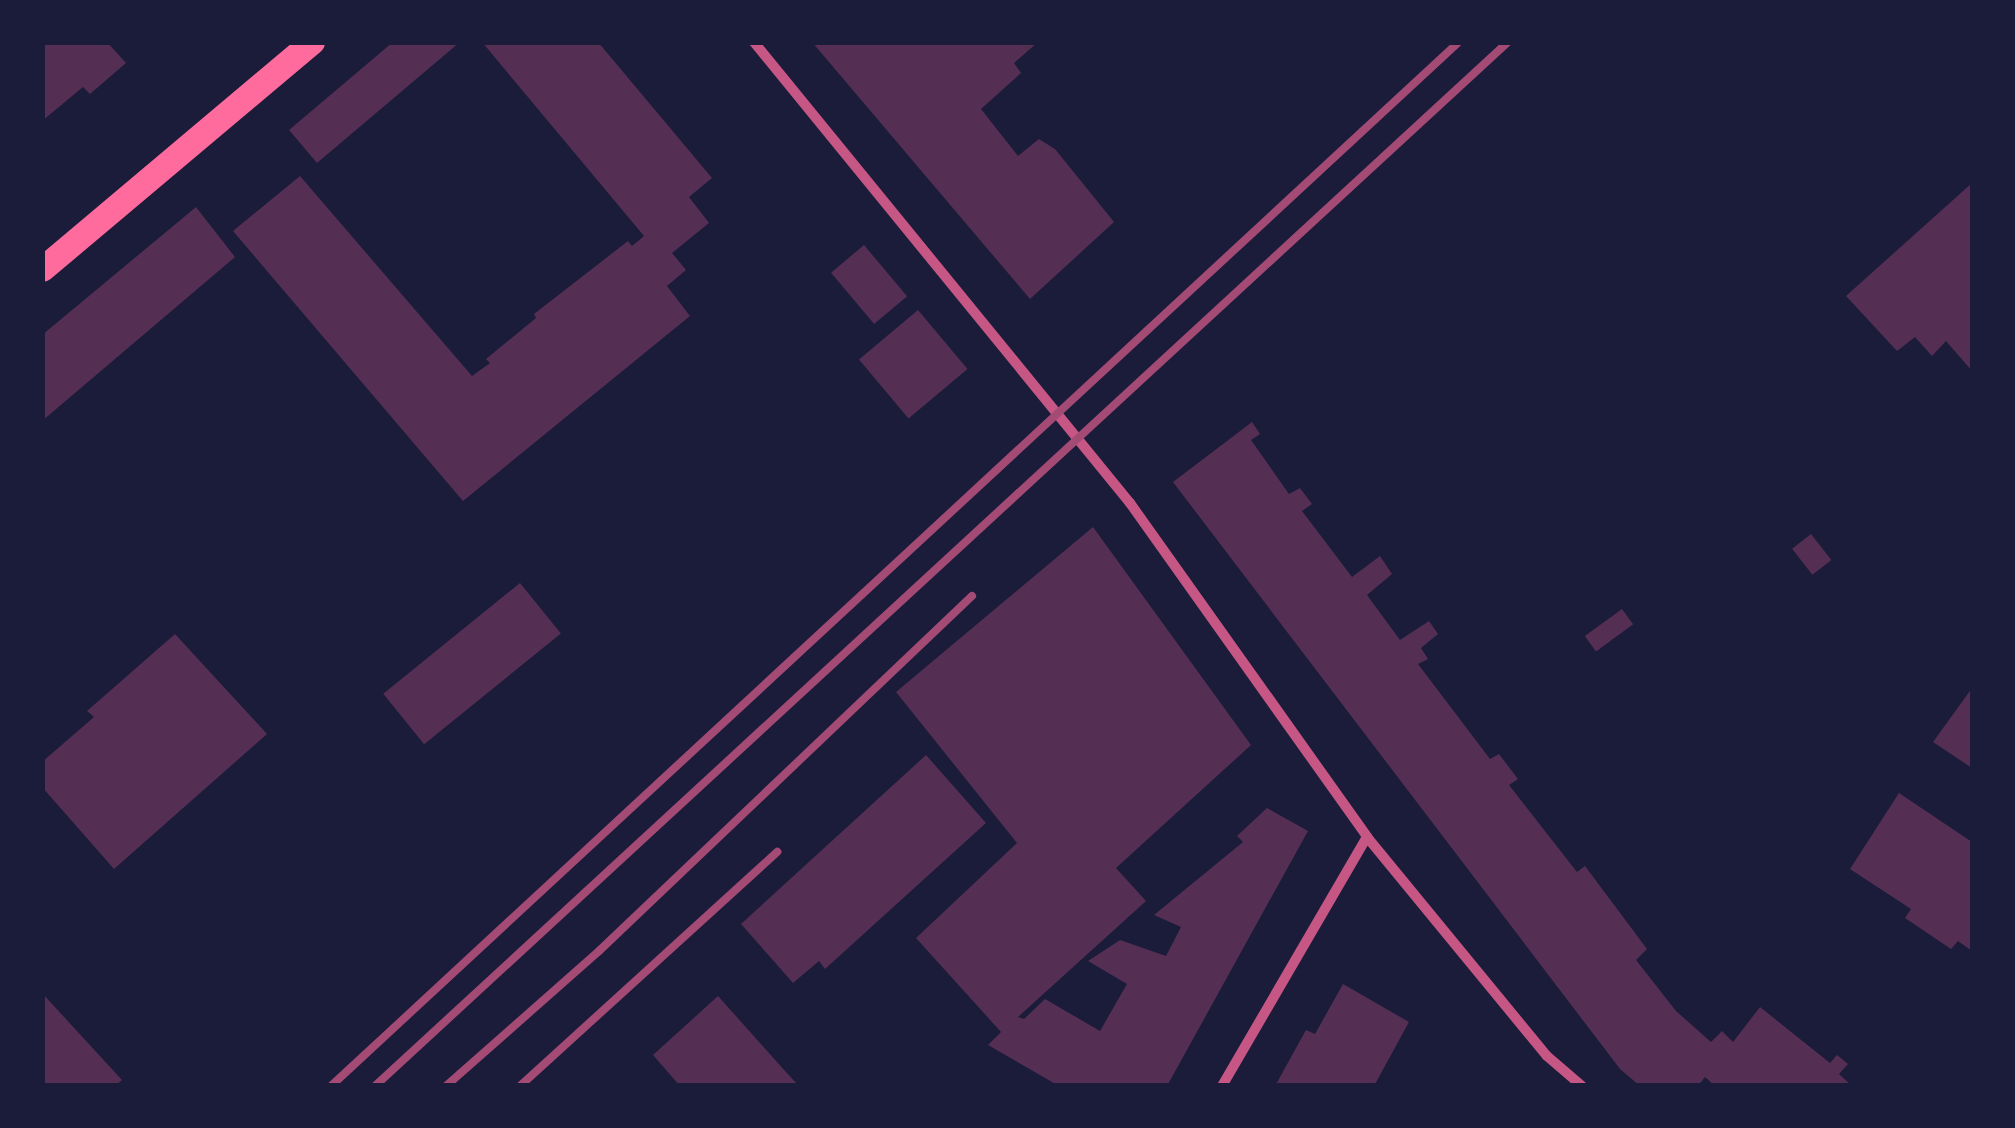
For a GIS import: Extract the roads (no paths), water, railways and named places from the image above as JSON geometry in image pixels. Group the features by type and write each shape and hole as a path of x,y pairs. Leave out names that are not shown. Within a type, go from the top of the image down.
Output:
{"main road":[{"path":"42,269 312,42"}],"street":[{"path":"754,42 1130,503 1367,837 1547,1056 1582,1086"},
{"path":"1222,1086 1367,837"}],"railway":[{"path":"331,1086 1459,42"},
{"path":"375,1086 1508,42"},
{"path":"446,1086 599,951 972,596"},
{"path":"520,1086 777,852"}]}
